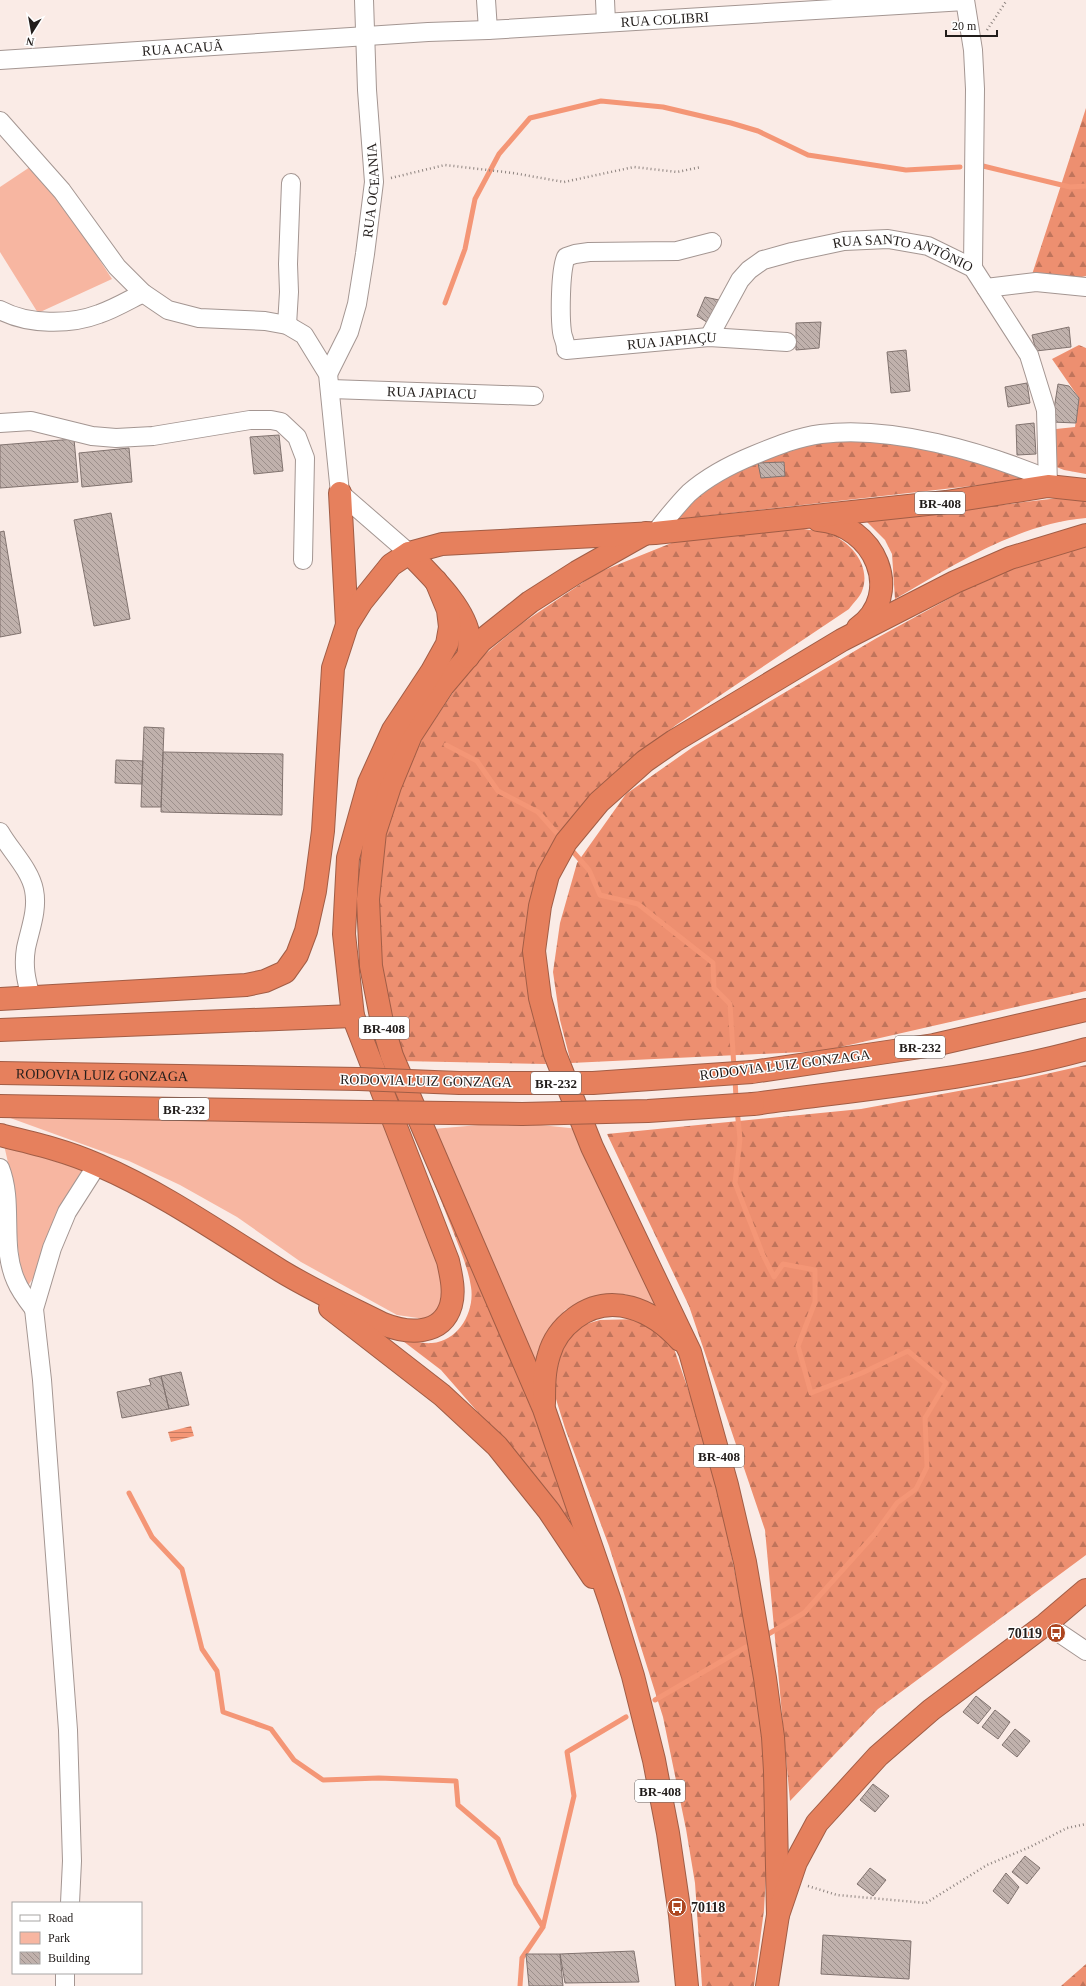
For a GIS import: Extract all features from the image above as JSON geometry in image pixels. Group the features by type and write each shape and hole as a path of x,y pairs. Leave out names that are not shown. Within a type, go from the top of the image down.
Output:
{"highway":[{"name":"BR-408","path":"687,1986 677,1893 654,1760 633,1676 610,1601 544,1409 392,1056 382,1022 371,966 368,899 375,832 390,786 411,735 443,686 480,641 530,602 577,572 651,533 946,502 1048,483 1086,490"},
{"path":"340,493 347,625"},
{"path":"793,518 822,520 841,524 858,534 871,549 879,567 881,586 876,606 866,622 842,640"},
{"path":"0,998 246,985 265,982 285,972 297,955 302,943 315,891 323,831 334,668 347,625 362,601 391,565 409,553 442,544 651,533"},
{"name":"BR-408","path":"767,1986 778,1915 775,1771 765,1678 745,1562 727,1485 690,1352 592,1147 555,1054 540,998 534,951 540,906 548,875 566,842 598,802 645,762 674,741 842,640 955,582 1010,558 1086,535"},
{"path":"409,553 436,581 466,625 469,638 468,657"},
{"path":"0,1134 42,1146 97,1165 148,1190 223,1234 283,1272 356,1311 399,1330 418,1332 434,1327 445,1318 452,1304 452,1284 448,1261 353,1016 344,934 348,858 369,783 392,730 432,671 446,644 450,628 448,610 436,581"},
{"name":"RODOVIA LUIZ GONZAGA","path":"0,1073 359,1079 459,1083 593,1084 752,1072 934,1045 1086,1010"},
{"path":"0,1030 353,1016"},
{"name":"BR-232","path":"0,1106 522,1114 632,1112 753,1104 897,1085 1052,1058 1086,1049"},
{"path":"283,1272 442,1395 498,1446 549,1511 610,1601"},
{"path":"544,1409 544,1376 549,1354 555,1340 566,1325 582,1313 596,1307 605,1304 618,1305 659,1321 690,1352"},
{"path":"778,1915 796,1862 816,1823 878,1756 931,1710 1046,1624 1086,1590"}],"street":[{"name":"RUA OCEANIA","path":"330,381 349,332 357,304 374,182 364,0"},
{"path":"486,0 488,30"},
{"path":"605,0 606,22"},
{"name":"RUA COLIBRI","path":"365,37 428,32 488,30 965,1"},
{"path":"965,1 973,50 976,118 973,268"},
{"name":"RUA ACAUÃ","path":"0,60 365,37"},
{"path":"0,121 62,191 117,267 143,293 168,310 199,318 265,321 287,325 304,335 317,353 330,381 340,493 409,553"},
{"path":"287,325 291,183"},
{"name":"RUA SANTO ANTÔNIO","path":"709,337 740,280 749,270 763,260 844,241 888,239 928,246 973,268 1029,355 1046,410 1048,483"},
{"name":"RUA JAPIAÇU","path":"712,242 676,251 589,252 575,254 566,258 563,264 562,276 562,332 566,341 566,350 709,337 787,342"},
{"path":"986,288 1036,282 1086,287"},
{"path":"0,310 26,319 50,321 75,320 99,314 143,293"},
{"name":"RUA JAPIACU","path":"330,381 534,396"},
{"path":"0,423 31,421 92,436 116,438 153,436 250,420 271,420 281,422 297,437 305,458 303,560"},
{"path":"651,533 690,493 716,474 742,460 777,446 822,434 894,436 936,444 1011,464 1048,483"},
{"path":"0,832 28,875 34,889 36,901 25,961 26,983 31,997"},
{"path":"70,1902 72,1861 68,1730 42,1380 34,1309 52,1248 68,1212 97,1165"},
{"path":"0,1168 6,1194 8,1241 15,1279 22,1294 34,1309"},
{"path":"1046,1624 1086,1651"},
{"path":"65,1974 65,1986"}],"path":[{"path":"973,50 1007,0"},
{"path":"374,182 418,170 445,165 513,172 564,182 634,166 677,172 701,166"},
{"path":"790,1881 837,1895 926,1903 987,1865 1030,1847 1067,1828 1086,1824"}],"green space":[{"path":"1086,108 1086,276 1027,290"},
{"path":"30,167 64,205 112,279 38,313 0,252 0,187"},
{"path":"1079,345 1086,348 1086,474 1064,470 1054,466 1056,429 1075,427 1079,398 1052,359"},
{"path":"904,438 1033,479 669,520 690,496 737,468 798,444"},
{"path":"1059,498 1086,498 1086,518 1035,528 1011,537 963,560 895,599 892,554 885,540 866,521"},
{"path":"790,527 813,530 836,536 851,548 857,555 864,572 862,591 849,609 676,725 597,788 554,845 529,959 532,1009 546,1064 401,1061 377,967 373,886 388,812 423,737 471,666 521,624 597,573 674,542"},
{"path":"1086,546 1086,991 823,1051 571,1063 560,1020 553,972 560,923 577,863 626,794 693,747 875,639 1014,563"},
{"path":"1086,1065 1086,1555 878,1709 790,1801 765,1530 689,1306 607,1134 861,1109 1024,1079"},
{"path":"379,1113 429,1228 445,1292 437,1311 425,1319 397,1315 301,1262 237,1217 180,1185 129,1161 2,1115"},
{"path":"512,1122 579,1129 666,1314 625,1294 594,1296 565,1310 548,1332 537,1367 433,1129"},
{"path":"412,1126 539,1416 572,1509 567,1526 516,1456 441,1370 399,1338 416,1342 432,1343 442,1341 450,1337 457,1331 468,1315 472,1296 468,1271"},
{"path":"4,1145 82,1170 68,1199 50,1245 27,1287 20,1270 12,1180"},
{"path":"641,1319 672,1343 711,1455 746,1627 764,1735 769,1817 764,1910 754,1986 702,1986 695,1883 686,1829 663,1717 609,1546 565,1428 551,1383 561,1346 583,1325 600,1320"},
{"path":"1086,1964 1086,1986 1061,1986"}],"shaded area":[{"path":"191,1426 194,1436 171,1442 168,1432"}],"building":[{"path":"705,297 719,300 710,324 697,316"},
{"path":"821,322 819,348 796,350 796,323"},
{"path":"1069,327 1071,347 1036,351 1032,335"},
{"path":"906,350 910,391 891,393 887,352"},
{"path":"1027,383 1030,403 1008,407 1005,387"},
{"path":"1058,384 1069,386 1079,398 1076,423 1052,422"},
{"path":"1034,423 1036,454 1017,455 1016,425"},
{"path":"279,435 283,471 254,474 250,437"},
{"path":"74,439 78,482 0,488 0,445"},
{"path":"129,448 132,482 82,487 79,453"},
{"path":"784,462 785,476 761,478 758,463"},
{"path":"111,513 130,619 94,626 74,520"},
{"path":"4,531 21,633 0,637 0,532"},
{"path":"144,727 164,728 161,807 141,807"},
{"path":"163,752 283,754 282,815 161,812"},
{"path":"116,760 143,761 142,784 115,783"},
{"path":"181,1372 189,1405 169,1409 161,1376"},
{"path":"161,1376 169,1409 122,1418 117,1392 151,1385 149,1379"},
{"path":"976,1696 991,1708 978,1724 963,1712"},
{"path":"995,1710 1010,1722 998,1739 982,1727"},
{"path":"1015,1729 1030,1741 1017,1757 1002,1745"},
{"path":"873,1784 889,1796 875,1812 860,1800"},
{"path":"1025,1856 1040,1868 1027,1884 1012,1872"},
{"path":"870,1868 886,1880 873,1896 857,1884"},
{"path":"1006,1873 1019,1887 1008,1904 993,1891"},
{"path":"823,1935 911,1941 909,1979 821,1974"},
{"path":"634,1951 639,1982 565,1983 560,1954"},
{"path":"526,1954 560,1954 563,1986 529,1986"}],"waterway":[{"path":"445,303 465,249 475,199 499,154 530,118 601,101 663,107 758,131 808,155 906,170 960,167"},
{"path":"983,166 1070,187 1086,186"},
{"path":"446,745 477,761 498,791 538,812 562,839"},
{"path":"569,847 589,870 600,895 638,904 713,963 714,988 730,1004 734,1068"},
{"path":"735,1078 736,1099"},
{"path":"737,1109 740,1139 735,1183 763,1255 774,1277 783,1264 815,1270 815,1302 798,1346 811,1393 862,1373 908,1351 946,1383 925,1418 927,1467 916,1489 897,1503 874,1535 804,1613 765,1636"},
{"path":"129,1493 152,1537 182,1569 202,1649 217,1671 223,1712 271,1729 294,1760 323,1780 379,1778 456,1781 458,1805 498,1839 516,1884 543,1927"},
{"path":"655,1700 746,1647"},
{"path":"520,1986 522,1958 543,1927 574,1796 567,1752 626,1717"}],"place":[{"name":"70119","path":"1056,1633"},
{"name":"70118","path":"677,1907"}]}
